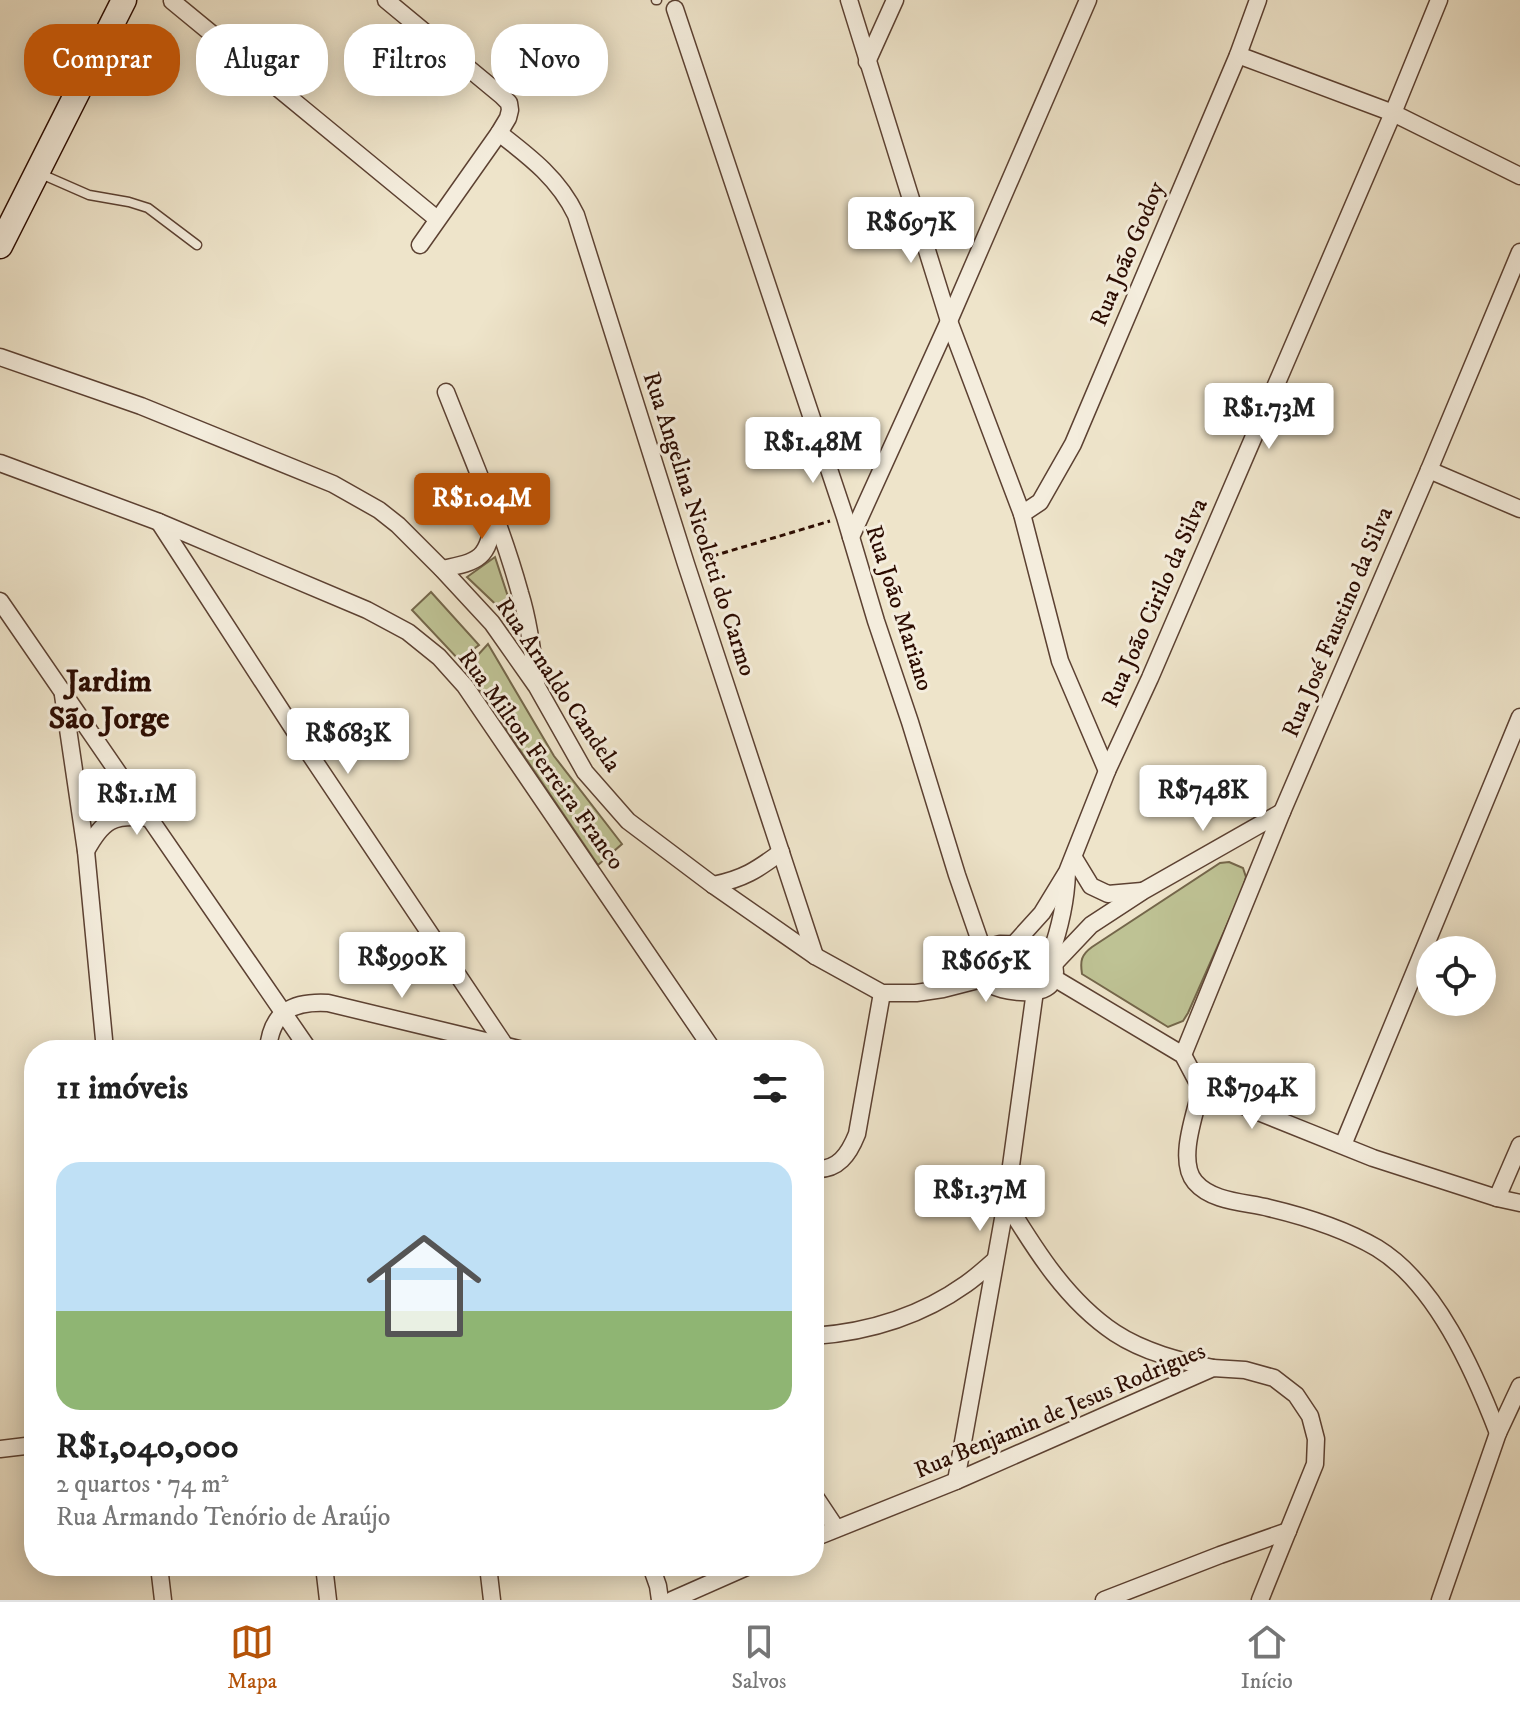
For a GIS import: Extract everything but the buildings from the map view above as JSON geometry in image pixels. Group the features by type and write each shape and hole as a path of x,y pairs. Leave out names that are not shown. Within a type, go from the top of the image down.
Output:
{"street":[{"path":"0,246 124,0"},
{"path":"386,0 502,96 509,103 510,110 499,133 420,245"},
{"path":"849,0 949,321 1022,514 1060,661 1107,771"},
{"path":"867,62 895,0"},
{"path":"851,537 949,321 1088,0"},
{"name":"Rua João Godoy","path":"1022,514 1040,502 1073,444 1238,55 1258,0"},
{"name":"Rua João Cirilo da Silva","path":"1014,944 1042,913 1071,865 1107,771 1150,678 1439,0"},
{"path":"172,1 437,219"},
{"name":"Rua João Mariano","path":"675,9 845,517 983,950"},
{"path":"1238,55 1393,113 1520,176"},
{"name":"Rua Angelina Nicoletti do Carmo","path":"499,133 558,185 576,215 686,564 815,956"},
{"name":"Rua José Faustino da Silva","path":"1183,1055 1282,812 1520,252"},
{"name":"Rua Arnaldo Candela","path":"0,357 141,406 333,484 379,510 398,525 492,623 537,687 585,772 628,821 815,956 882,993"},
{"path":"446,392 494,514 520,593 537,687"},
{"name":"Rua Milton Ferreira Franco","path":"0,463 159,522 367,610 408,632 439,657 465,686 706,1040"},
{"path":"1429,470 1520,509"},
{"path":"442,569 475,560 485,551 491,540 494,514"},
{"path":"159,522 501,1040"},
{"path":"0,601 302,1040"},
{"path":"62,690 86,851 104,1040"},
{"path":"1343,1145 1520,717"},
{"path":"1282,812 1143,891 1091,925 1053,966 1046,988 1019,992 1002,989 982,979 977,972 977,955 983,950 1000,944 1039,949 1053,966 1183,1055 1201,1089 1373,1158 1520,1203"},
{"path":"86,851 96,832 112,819 128,816 149,818"},
{"path":"713,885 737,880 781,852"},
{"path":"1071,865 1091,886 1108,894 1143,891"},
{"name":"Rua João Cirilo da Silva","path":"1053,966 1071,865"},
{"path":"824,1169 843,1159 857,1134 882,993 916,993 982,979"},
{"path":"956,1481 1006,1202 1035,991"},
{"path":"270,1040 271,1030 283,1012 312,1002 328,1003 474,1040"},
{"path":"1201,1089 1187,1160 1190,1175 1197,1184 1223,1198 1271,1208 1344,1232 1377,1248 1403,1267 1423,1288 1449,1328 1483,1393 1498,1433"},
{"path":"1497,1198 1519,1148"},
{"path":"1006,1202 1037,1253 1073,1297 1117,1334 1160,1354 1213,1368"},
{"path":"824,1335 847,1334 895,1321 967,1284 995,1260"},
{"name":"Rua Benjamin de Jesus Rodrigues","path":"824,1533 956,1481 1213,1368 1245,1370 1274,1378 1296,1395 1310,1416 1316,1439 1315,1464 1260,1600"},
{"path":"1440,1600 1498,1433 1520,1386"},
{"path":"0,1449 24,1446"},
{"path":"824,1510 836,1528"},
{"path":"1104,1600 1288,1531"},
{"path":"160,1576 163,1600"},
{"path":"325,1576 328,1600"},
{"path":"489,1576 492,1600"},
{"path":"654,1576 660,1600"},
{"path":"672,1600 726,1576"}],"lane":[{"path":"36,172 89,195 148,208 197,245"}],"path":[{"path":"686,564 845,517"}],"green space":[{"path":"495,557 513,612 509,617 467,577"},
{"path":"431,592 479,645 459,660 412,610"},
{"path":"488,644 554,756 622,844 598,865 465,669"},
{"path":"1229,862 1243,868 1246,877 1242,891 1183,1021 1168,1027 1082,974 1082,959 1092,947 1220,863"},
{"path":"1026,962 1038,968 1043,979 1022,985 1002,977 998,970 1009,963"}],"district":[{"name":"Jardim São Jorge","path":"109,700"}]}
